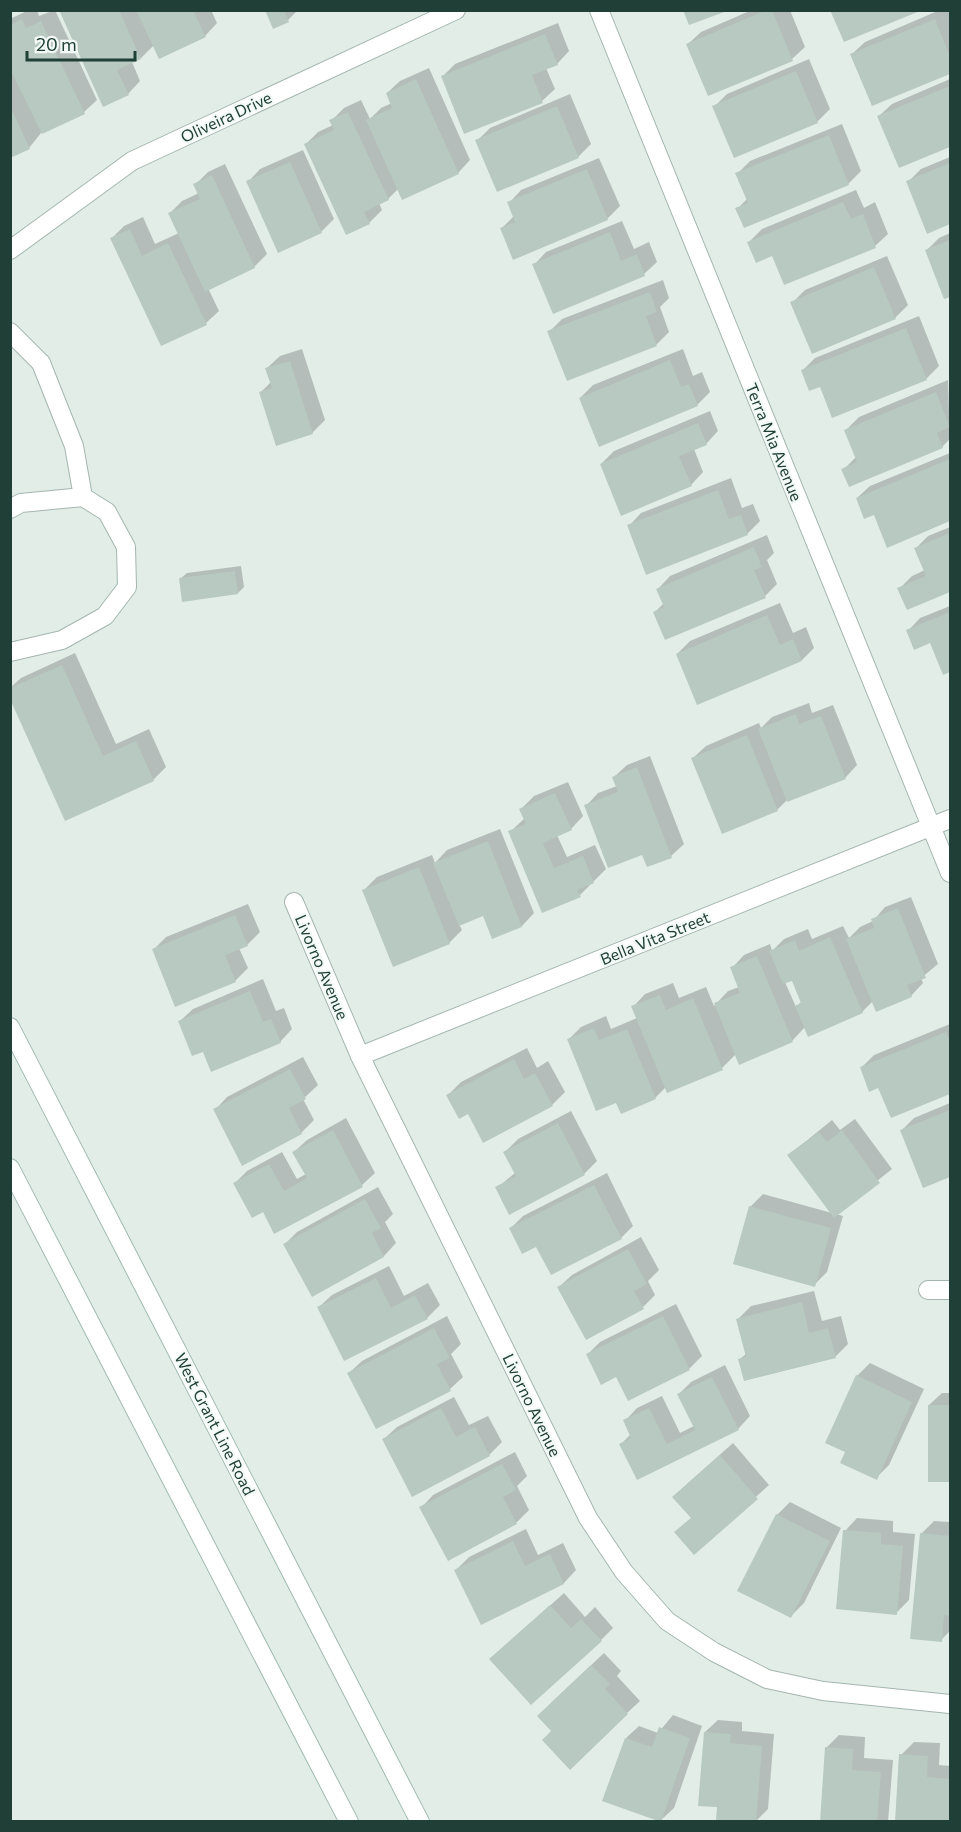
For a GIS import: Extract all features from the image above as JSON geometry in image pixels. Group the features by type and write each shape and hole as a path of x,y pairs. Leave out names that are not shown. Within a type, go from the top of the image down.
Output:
{"street":[{"name":"Oliveira Drive","path":"10,250 132,161 456,10"},
{"name":"Terra Mia Avenue","path":"599,10 951,873"},
{"path":"10,332 41,363 74,446 83,497"},
{"path":"10,509 21,503 83,497 107,512 126,547 127,587 105,616 97,621 62,640 10,652"},
{"name":"Bella Vita Street","path":"360,1056 951,819"},
{"name":"Livorno Avenue","path":"294,902 360,1056 588,1518 624,1572 667,1621 714,1652 767,1680 823,1691 951,1704"},
{"name":"West Grant Line Road","path":"10,1028 420,1821"},
{"path":"10,1168 349,1821"},
{"path":"928,1290 951,1290"}],"building":[{"path":"59,10 119,10 141,59 117,70 129,95 103,107"},
{"path":"136,10 193,10 206,37 159,59"},
{"path":"265,10 284,10 289,22 273,29"},
{"path":"683,10 727,10 727,11 689,25"},
{"path":"767,10 772,10 793,61 708,96 686,44"},
{"path":"830,10 920,10 920,11 844,42"},
{"path":"22,19 26,28 41,21 85,114 42,134 10,69 10,25"},
{"path":"935,19 950,57 950,74 872,106 850,54"},
{"path":"545,34 558,65 532,75 543,103 464,134 441,76"},
{"path":"796,71 818,123 734,158 712,106"},
{"path":"416,79 459,174 402,200 366,120 392,108 386,93"},
{"path":"950,86 950,147 899,168 877,116"},
{"path":"10,106 30,149 10,158"},
{"path":"557,106 579,158 497,192 475,140"},
{"path":"348,112 389,200 364,212 370,224 346,235 304,144 334,130 329,120"},
{"path":"829,135 849,185 744,228 735,208 748,203 735,173"},
{"path":"290,162 322,233 278,253 246,181"},
{"path":"950,163 950,224 927,234 906,181"},
{"path":"587,169 608,220 513,260 500,228 515,222 507,202"},
{"path":"212,175 255,268 205,292 168,213 200,199 193,184"},
{"path":"843,202 851,219 863,214 876,248 784,285 772,256 756,263 747,242"},
{"path":"130,229 142,256 168,243 207,325 161,346 110,238"},
{"path":"610,232 621,261 637,254 645,276 553,314 532,264"},
{"path":"950,240 950,297 944,299 925,250"},
{"path":"874,267 896,319 812,354 790,302"},
{"path":"650,292 657,312 646,316 657,346 567,381 547,331"},
{"path":"906,328 927,380 832,418 820,387 809,391 801,370"},
{"path":"670,360 681,387 689,384 698,406 599,447 579,398"},
{"path":"290,361 313,434 276,446 259,392 272,388 265,368"},
{"path":"936,392 950,427 937,433 943,448 849,487 841,469 857,462 844,430"},
{"path":"698,423 707,445 679,456 692,486 621,516 600,464"},
{"path":"950,459 950,521 887,548 874,515 864,519 856,498"},
{"path":"718,490 729,519 741,515 748,535 646,575 627,525"},
{"path":"950,533 950,592 907,610 897,588 926,576 914,548"},
{"path":"754,547 762,567 754,570 766,598 665,640 653,612 664,607 656,589"},
{"path":"235,571 238,594 182,602 179,578"},
{"path":"950,612 950,672 943,675 930,643 914,650 906,630"},
{"path":"767,615 780,645 793,639 802,661 697,705 676,654"},
{"path":"62,665 103,756 136,741 154,781 65,821 10,699 10,688"},
{"path":"796,714 799,724 821,716 846,779 787,802 758,729"},
{"path":"747,735 778,811 722,834 691,758"},
{"path":"637,767 672,858 647,867 642,855 608,868 584,805 618,792 612,777"},
{"path":"555,793 572,830 543,843 554,868 583,856 594,883 577,890 581,897 542,913 508,831 526,824 519,809"},
{"path":"488,841 522,927 492,939 483,916 459,926 433,863"},
{"path":"419,867 450,944 393,967 362,890"},
{"path":"898,908 926,978 907,985 912,997 876,1012 846,939 874,928 871,919"},
{"path":"235,915 248,946 225,955 236,982 175,1007 152,949"},
{"path":"830,937 863,1013 808,1037 795,1006 801,1003 792,981 783,984 769,951 795,940 799,951"},
{"path":"757,956 793,1042 739,1065 714,1003 740,993 730,967"},
{"path":"250,991 263,1022 271,1019 281,1043 211,1072 203,1052 192,1056 178,1021"},
{"path":"660,995 666,1010 693,998 723,1070 667,1093 631,1006"},
{"path":"594,1028 599,1040 627,1029 656,1099 621,1114 616,1103 596,1111 567,1039"},
{"path":"946,1032 950,1042 950,1094 891,1118 878,1088 869,1092 860,1067"},
{"path":"514,1059 524,1079 535,1073 553,1106 483,1143 468,1114 459,1119 446,1095"},
{"path":"290,1069 306,1099 289,1108 302,1134 242,1166 213,1109"},
{"path":"950,1110 950,1177 923,1188 900,1130"},
{"path":"558,1123 585,1175 509,1215 495,1187 516,1176 503,1152"},
{"path":"333,1130 363,1187 274,1234 263,1212 252,1218 233,1183 269,1164 284,1191 307,1178 292,1152"},
{"path":"842,1130 880,1183 834,1218 787,1155 819,1132 827,1142"},
{"path":"594,1185 622,1239 551,1275 536,1247 522,1254 509,1228"},
{"path":"365,1199 381,1228 372,1233 384,1257 312,1297 283,1244"},
{"path":"749,1206 831,1228 815,1287 733,1264"},
{"path":"628,1249 647,1284 634,1291 644,1309 586,1340 557,1287"},
{"path":"376,1278 391,1308 415,1295 428,1319 344,1361 317,1307"},
{"path":"802,1302 809,1333 828,1328 836,1358 744,1381 738,1359 746,1357 736,1319"},
{"path":"663,1316 690,1370 628,1401 616,1377 601,1385 586,1354"},
{"path":"434,1328 450,1358 437,1364 451,1391 376,1429 347,1373"},
{"path":"856,1375 912,1402 877,1480 840,1463 845,1452 825,1443"},
{"path":"712,1377 739,1430 637,1480 619,1444 631,1438 623,1420 649,1408 667,1444 695,1430 677,1394"},
{"path":"928,1405 950,1405 950,1482 928,1482"},
{"path":"441,1408 456,1437 475,1427 490,1456 412,1497 382,1439"},
{"path":"720,1455 758,1499 694,1555 674,1532 691,1518 672,1497"},
{"path":"502,1464 516,1490 503,1497 517,1524 448,1561 419,1507"},
{"path":"776,1514 830,1541 791,1618 737,1591"},
{"path":"843,1530 881,1533 881,1544 903,1546 897,1615 836,1609"},
{"path":"920,1533 950,1536 950,1616 944,1615 942,1642 910,1639"},
{"path":"513,1541 525,1566 550,1554 564,1584 481,1625 454,1570"},
{"path":"550,1605 571,1628 581,1619 602,1641 531,1705 489,1659"},
{"path":"591,1665 610,1684 605,1689 628,1714 570,1770 542,1740 551,1731 537,1716"},
{"path":"659,1727 690,1738 661,1822 602,1801 625,1738 652,1747"},
{"path":"704,1732 731,1734 730,1743 762,1746 756,1822 716,1820 717,1807 698,1806"},
{"path":"825,1747 853,1749 852,1770 881,1772 877,1822 820,1822"},
{"path":"899,1754 928,1756 927,1777 950,1779 950,1822 895,1822"}]}
